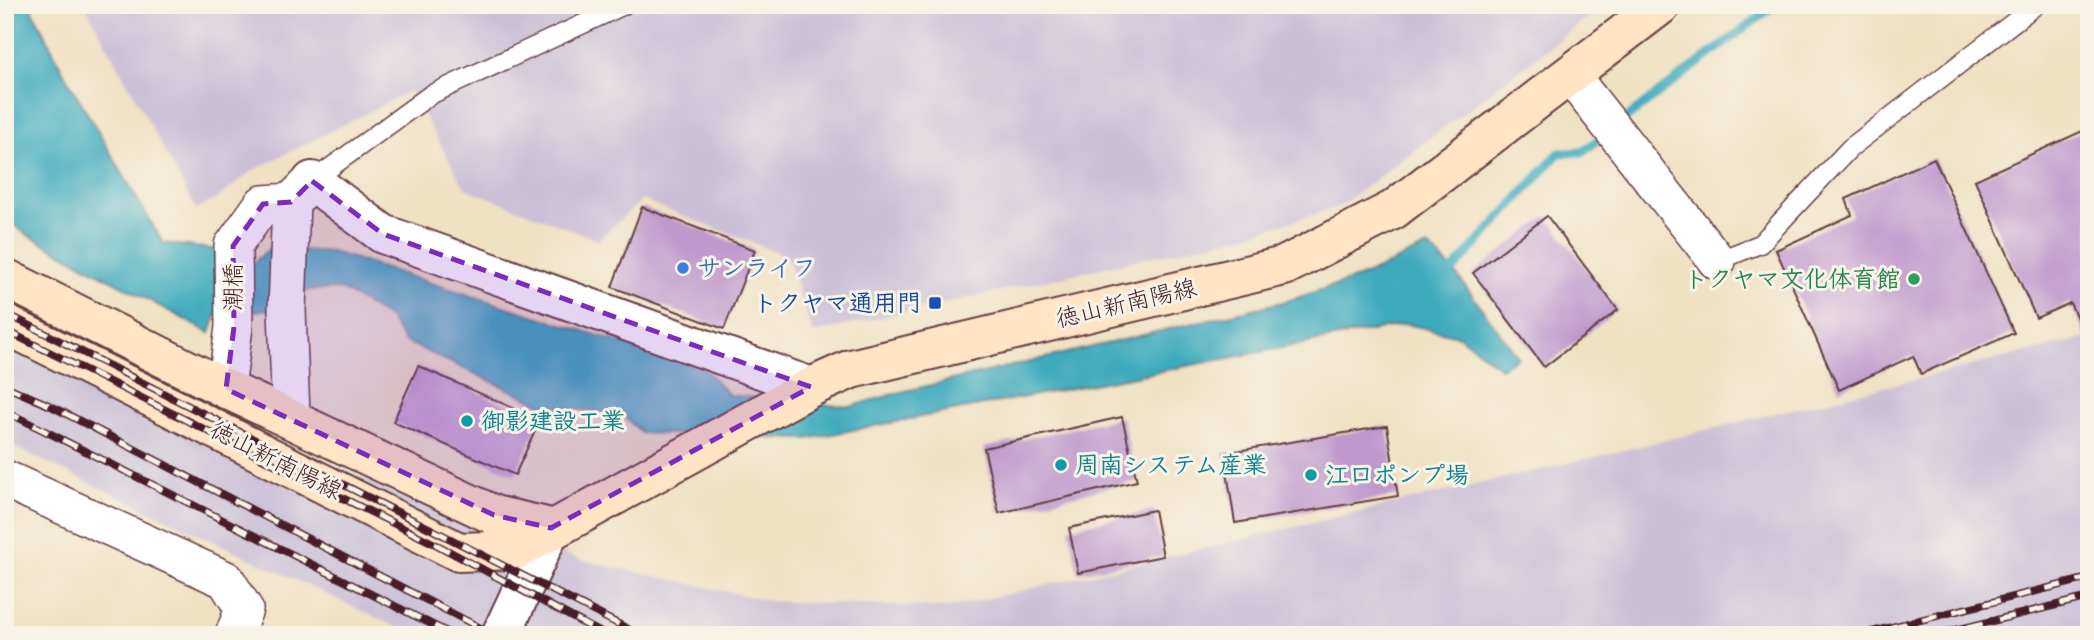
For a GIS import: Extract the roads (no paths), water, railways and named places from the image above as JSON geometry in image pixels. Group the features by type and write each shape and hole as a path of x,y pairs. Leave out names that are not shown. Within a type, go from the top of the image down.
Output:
{"main road":[{"name":"徳山新南陽線","path":"5,324 459,552 516,550 551,528 805,391 851,369 1284,266 1393,210 1661,5"},
{"name":"徳山新南陽線","path":"5,278 226,389 292,417 494,514 551,528"}],"street":[{"path":"1570,75 1717,261"},
{"path":"292,417 287,310 288,241 301,191 383,233 805,391"},
{"name":"潮橋","path":"226,389 234,327 233,246 263,204 301,191"},
{"path":"5,479 226,580 244,609 234,635"},
{"path":"501,635 551,528"}],"lane":[{"path":"301,191 430,95 624,5"},
{"path":"1717,261 1760,244 1850,149 2036,5"}],"water":[{"path":"5,5 30,5 65,75 163,243 211,249 251,265 270,248 332,252 705,369 729,395 850,407 897,393 1287,301 1361,277 1428,246 1453,270 1518,357 1501,368 1459,336 1406,324 806,439 641,433 623,415 543,405 404,341 389,318 341,289 309,290 278,308 216,316 210,333 26,234 5,218"}],"waterway":[{"path":"1617,125 1775,5"},
{"path":"1442,275 1453,270 1559,153 1583,152 1606,133"}],"railway":[{"path":"5,313 640,635"},
{"path":"5,330 441,547 605,635"},
{"path":"5,386 51,406 494,635"},
{"path":"5,411 453,635"},
{"path":"1860,635 2089,578"},
{"path":"1936,635 2089,597"}],"place":[{"name":"サンライフ","path":"683,268"},
{"name":"トクヤマ文化体育館","path":"1914,279"},
{"name":"トクヤマ通用門","path":"935,303"},
{"name":"御影建設工業","path":"467,421"},
{"name":"周南システム産業","path":"1061,465"},
{"name":"江口ポンプ場","path":"1311,475"}]}
